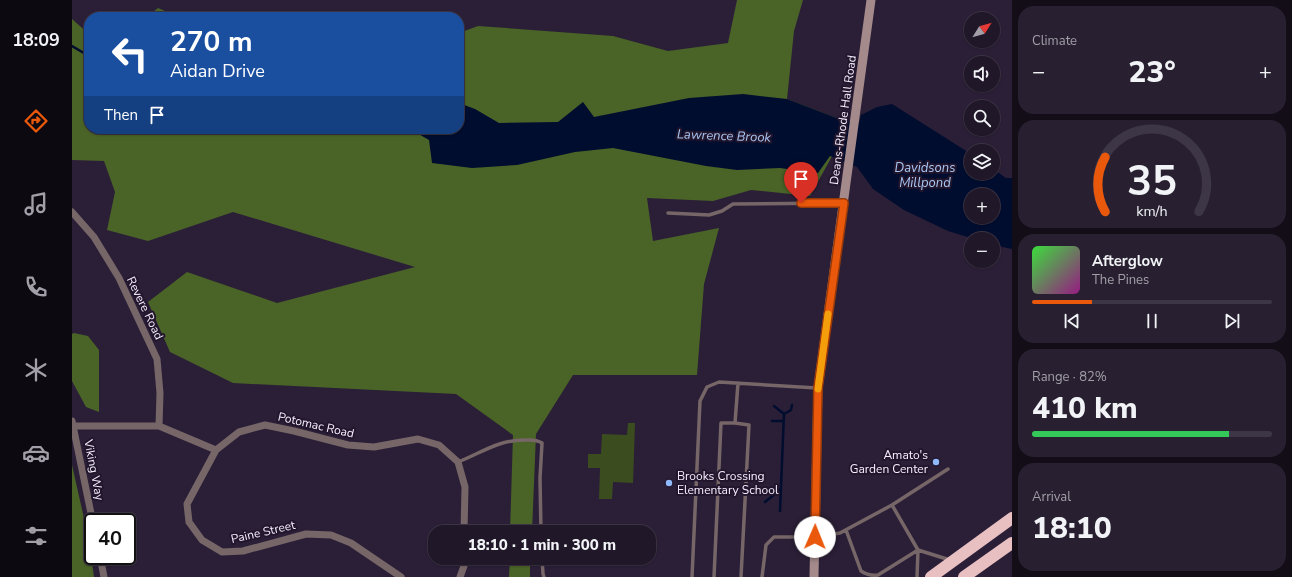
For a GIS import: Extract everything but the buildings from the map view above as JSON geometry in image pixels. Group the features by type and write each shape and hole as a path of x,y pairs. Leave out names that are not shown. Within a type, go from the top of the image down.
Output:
{"highway":[{"path":"931,577 1012,518"},
{"path":"964,577 1012,543"}],"street":[{"name":"Deans-Rhode Hall Road","path":"814,577 818,388 871,0"},
{"name":"Revere Road","path":"72,212 94,237 119,278 157,359 160,393 159,426"},
{"path":"72,424 90,427 159,426 216,450"},
{"name":"Viking Way","path":"72,424 91,513"},
{"name":"Potomac Road","path":"216,450 239,432 265,425 348,445 374,447 418,439 439,445 458,462"},
{"name":"Paine Street","path":"216,450 187,504 189,522 202,540 222,552 243,551 306,534 331,535 351,542 401,577"},
{"path":"458,462 465,487 464,525"},
{"path":"102,565 104,577"},
{"path":"460,577 464,565"}],"lane":[{"path":"668,213 709,215 722,212 733,204 844,203"},
{"path":"692,577 700,401 707,387 720,382 818,388"},
{"path":"735,423 738,383"},
{"path":"714,577 721,423 749,425 741,577"},
{"path":"458,462 493,445 514,440 537,440 542,443 540,478 541,525"},
{"path":"762,577 766,545 774,537 815,537 840,533 892,505 948,469"},
{"path":"892,505 918,550 917,577"},
{"path":"846,530 861,571 871,576 878,575 918,550 953,560"},
{"path":"542,565 544,577"}],"green space":[{"path":"737,0 803,0 794,31 787,99 842,120 841,140 810,196 751,190 713,201 647,198 653,241 719,228 704,284 697,375 573,375 536,434 532,525 510,525 513,435 456,394 233,383 170,352 148,302 187,272 277,303 415,267 233,212 148,241 107,230 115,192 104,161 72,160 72,19 84,30 84,134 464,134 464,31 478,26 613,36 668,51 728,43"},
{"path":"158,8 167,12 153,12"},
{"path":"74,333 88,336 99,350 99,412 86,407 72,381 72,334"},
{"path":"628,423 635,423 633,483 613,482 612,499 599,499 600,468 588,468 588,454 601,454 602,434 627,435"},
{"path":"72,465 84,518 84,565 92,565 94,577 72,577"},
{"path":"510,565 530,565 530,577 509,577"}],"water":[{"name":"Davidsons Millpond","path":"743,94 787,99 842,120 859,123 861,115 877,107 892,104 964,150 964,180 1000,180 1000,174 1006,178 1012,178 1012,249 1000,246 1000,232 964,232 964,236 948,231 904,210 873,189 857,167 830,156 818,173 780,168 737,170 706,166 613,148 575,152 517,165 472,168 432,163 429,140 419,134 464,134 464,105 475,109 499,123 558,122 583,102 594,117 689,98"}],"waterway":[{"name":"Lawrence Brook","path":"72,46 84,53"},
{"path":"784,414 791,410 792,405"},
{"path":"774,406 784,414 780,511"},
{"path":"772,421 784,421"},
{"path":"765,502 781,489"}],"slow traffic":[{"path":"818,389 828,314"}],"place":[{"name":"Amato's Garden Center","path":"936,462"},
{"name":"Brooks Crossing Elementary School","path":"669,483"}],"route":[{"path":"801,203 844,203 818,388 815,537"}]}
